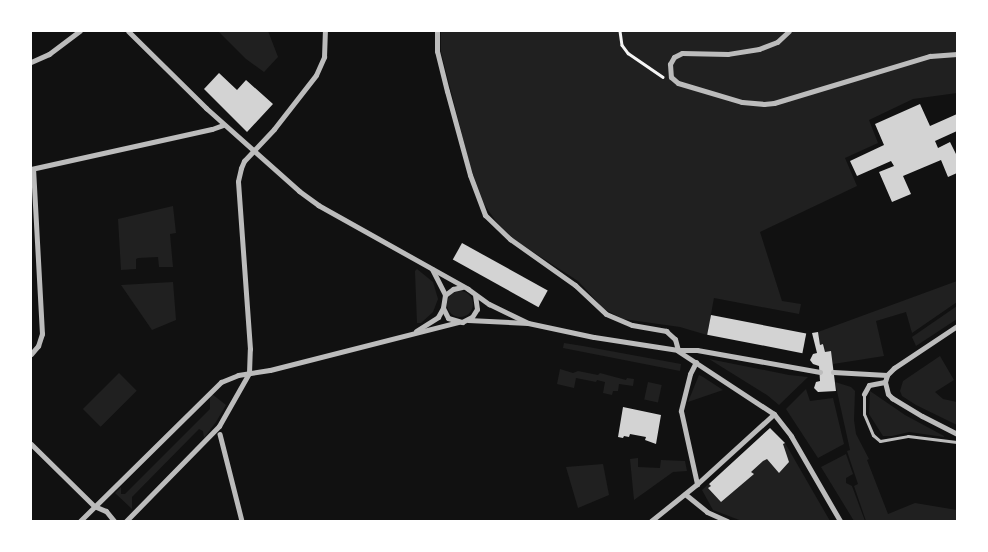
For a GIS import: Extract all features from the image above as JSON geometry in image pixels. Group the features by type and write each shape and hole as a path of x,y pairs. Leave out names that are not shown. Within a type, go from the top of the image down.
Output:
{"street":[{"path":"31,62 49,54 80,31"},
{"path":"128,31 223,125 280,177 318,205 432,268 489,304 528,323"},
{"path":"126,521 219,426 249,373 250,349 238,181 244,161 316,75 324,57 325,31"},
{"path":"437,31 437,51 447,91 470,175 480,205 486,214 510,239 575,286 606,314 632,325 666,331 675,339 678,350 774,414 791,436 840,521"},
{"path":"788,31 777,42 758,49 728,54 682,53 674,57 670,64 671,77 678,83 742,102 764,104 774,103 930,56 957,54"},
{"path":"31,354 38,346 42,334 32,169 223,125"},
{"path":"413,333 438,317 443,308 445,295 432,268"},
{"path":"445,295 453,289 463,287"},
{"path":"468,320 477,309 477,300 472,292"},
{"path":"443,308 448,318 458,322"},
{"path":"80,521 215,385 228,378 458,322 468,320 528,323 678,350 697,350 820,372"},
{"path":"957,326 894,368 887,375 885,382 888,394 892,398 957,434"},
{"path":"696,362 681,411 697,484"},
{"path":"833,372 887,375"},
{"path":"864,394 868,384 885,382"},
{"path":"651,521 697,484 774,414"},
{"path":"220,434 242,521"},
{"path":"31,444 94,506 106,511 114,521"},
{"path":"684,494 707,512 726,521"}],"lane":[{"path":"864,394 864,414 873,436 880,442 908,436 951,443 957,442"}],"path":[{"path":"620,31 622,45 628,53 665,78 674,80"}],"shaded area":[{"path":"218,31 268,31 278,57 264,72 246,59"},
{"path":"441,31 957,31 957,93 913,99 869,120 878,143 845,158 857,186 760,232 782,301 801,304 799,314 714,298 707,335 680,327 623,319 604,309 578,281 513,239 495,220 484,204 470,166 441,52"},
{"path":"173,206 176,233 170,234 173,267 159,267 158,257 138,258 136,259 136,269 121,270 118,219"},
{"path":"417,269 433,282 438,299 433,312 421,323 417,323 415,271"},
{"path":"957,281 957,302 912,333 906,312 876,321 884,356 833,364 831,352 825,352 824,344 820,345 818,332"},
{"path":"173,282 176,320 152,330 121,285"},
{"path":"460,291 469,295 473,304 469,313 460,317 451,313 447,304 451,295"},
{"path":"957,306 957,319 916,346 912,337"},
{"path":"564,343 681,364 680,371 563,348"},
{"path":"940,356 954,380 935,392 943,399 957,402 957,425 916,405 902,396 900,391 903,381"},
{"path":"709,359 808,377 779,405 767,395"},
{"path":"560,369 573,373 578,371 598,375 600,373 626,380 627,378 634,379 633,386 619,384 618,391 613,391 612,395 603,393 605,382 576,378 574,388 557,384"},
{"path":"119,373 137,391 101,427 83,409"},
{"path":"699,375 723,390 688,402"},
{"path":"648,382 662,385 658,403 644,400"},
{"path":"835,382 851,387 855,391 854,420 856,434 869,459 867,460 888,514 915,503 957,510 957,521 866,521 854,486 858,484 847,451 850,450"},
{"path":"806,389 810,401 833,398 844,444 818,458 786,409"},
{"path":"870,391 905,415 944,437 909,432 883,436 869,414"},
{"path":"212,394 226,405 216,422 204,438 203,431 199,429 132,497 132,509 115,493 121,487 121,494 125,494 210,409 210,396"},
{"path":"770,428 785,443 830,521 742,521 713,510 702,490"},
{"path":"846,454 853,474 846,478 846,483 852,486 865,521 854,521 821,467"},
{"path":"638,458 638,467 660,468 661,460 685,461 687,471 673,472 634,500 630,459"},
{"path":"603,464 609,495 578,508 566,467"}],"building":[{"path":"219,73 237,90 246,80 273,104 247,132 204,89"},
{"path":"920,104 930,126 957,114 957,131 935,141 938,148 950,142 957,156 957,173 948,177 941,160 903,176 911,194 892,202 879,172 894,166 891,161 857,176 850,161 884,145 875,124"},
{"path":"462,243 548,291 539,307 453,260"},
{"path":"711,315 806,334 802,353 707,335"},
{"path":"818,332 820,345 823,344 825,352 831,351 836,391 818,392 814,388 816,382 820,381 819,366 813,364 810,360 813,354 817,353 812,333"},
{"path":"623,407 661,415 656,444 645,440 646,437 630,434 629,437 618,437"},
{"path":"770,428 785,443 783,444 789,462 779,473 767,459 763,461 751,472 754,474 721,502 708,488 711,486 709,484"}]}
